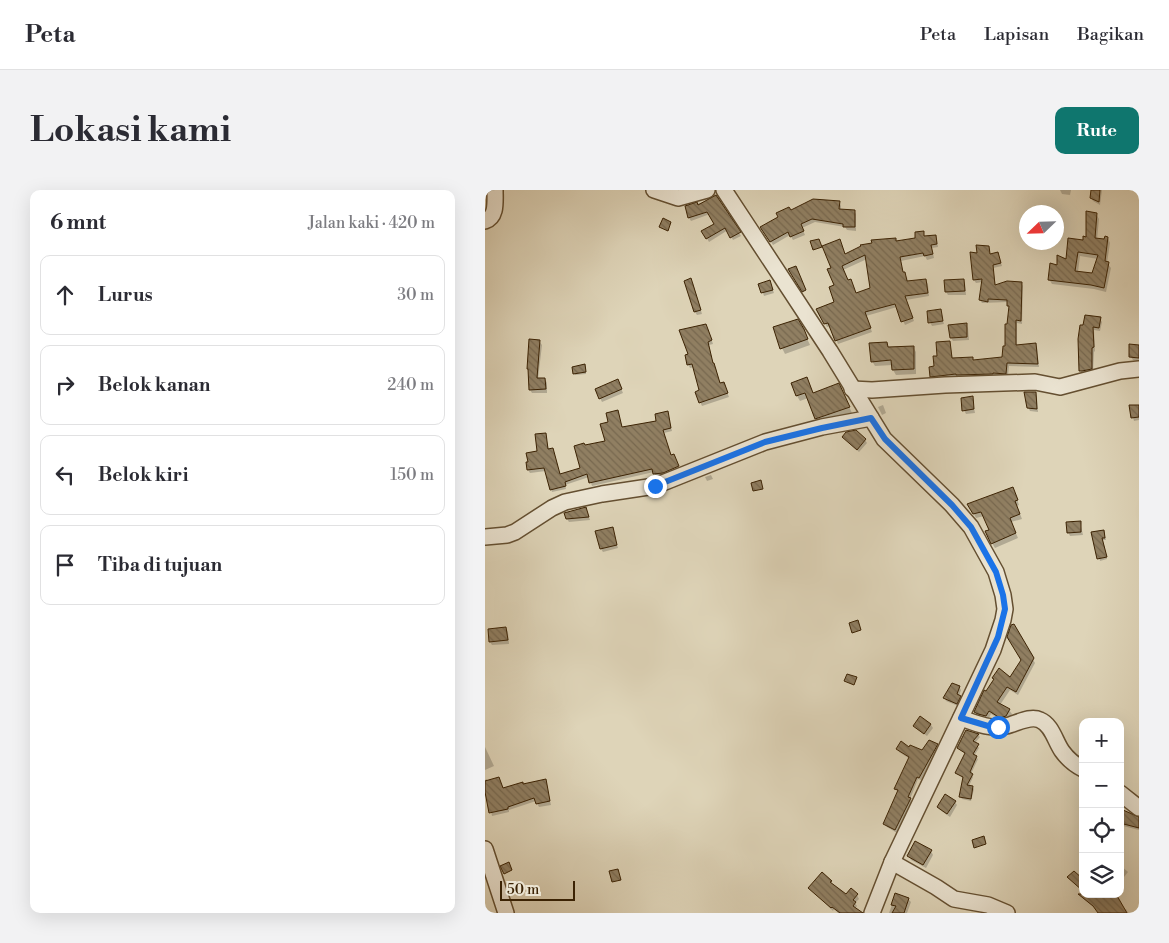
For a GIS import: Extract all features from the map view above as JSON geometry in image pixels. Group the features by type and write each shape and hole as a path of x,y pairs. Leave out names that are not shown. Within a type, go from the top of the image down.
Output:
{"street":[{"path":"485,221 491,219 494,215 495,190"},
{"path":"654,190 678,198 707,190"},
{"path":"724,190 885,439 952,505 971,527 996,572 1001,587 1005,609 998,637 892,862 872,913"},
{"path":"852,389 872,390 1035,382 1060,387 1139,369"},
{"path":"485,537 507,535 515,532 552,508 565,502 655,486 765,442 871,418"},
{"path":"961,718 998,727 1005,727 1035,718 1040,719 1048,726 1062,751 1079,766"},
{"path":"1124,795 1139,808"},
{"path":"485,849 506,913"},
{"path":"892,862 954,899 988,905 1007,913"}],"building":[{"path":"1091,190 1100,190 1099,202 1090,198"},
{"path":"716,195 741,232 730,238 725,228 706,239 701,231 714,224 707,212 688,218 685,206 697,202 698,205"},
{"path":"813,199 840,201 839,209 855,210 855,227 843,227 843,224 812,219 801,224 804,231 790,237 788,232 770,242 760,227 778,217 776,213 789,207 791,210"},
{"path":"1086,211 1097,213 1095,238 1104,239 1105,236 1108,237 1105,261 1109,262 1104,288 1048,280 1050,263 1057,265 1057,255 1066,259 1068,238 1083,240 1083,236 1086,237","holes":["1078,252 1098,255 1092,273 1075,271"]},
{"path":"663,218 671,222 668,231 659,227"},
{"path":"924,231 924,236 936,235 937,244 931,245 933,254 924,256 923,253 900,257 907,281 926,279 928,293 905,296 913,318 901,322 895,304 865,312 871,328 835,341 828,323 824,324 816,309 834,302 829,287 834,285 827,269 831,268 822,246 840,239 845,254 860,245 872,243 871,240 896,238 896,241 915,238 915,232","holes":["865,255 870,288 856,293 851,279 848,280 842,266"]},
{"path":"819,239 822,247 813,250 810,241"},
{"path":"976,245 989,246 990,254 998,252 1001,263 993,265 995,285 1007,281 1022,282 1021,321 1016,320 1016,345 1036,343 1038,364 1007,363 1006,374 956,374 930,377 929,367 934,366 933,356 937,356 936,342 950,341 952,358 973,357 973,360 1002,357 1003,346 1005,346 1005,324 1007,324 1009,306 1007,306 1007,300 988,299 988,302 979,300 982,279 973,280 970,252 977,253"},
{"path":"796,266 806,290 802,292 788,269"},
{"path":"691,278 701,310 694,312 684,281"},
{"path":"964,279 965,291 945,292 944,280"},
{"path":"770,280 773,290 761,293 758,284"},
{"path":"941,309 943,321 928,323 927,311"},
{"path":"1085,315 1101,317 1099,328 1093,327 1092,369 1079,371 1078,339 1080,325 1083,325"},
{"path":"798,319 808,339 780,349 773,327"},
{"path":"967,323 967,337 950,338 948,325"},
{"path":"706,324 712,340 708,342 713,363 720,383 724,382 728,393 699,403 695,392 699,390 692,364 687,365 685,355 688,354 679,330"},
{"path":"529,339 540,340 537,378 545,378 546,389 529,390 527,369"},
{"path":"887,342 888,347 914,346 914,369 892,370 891,360 871,362 869,343"},
{"path":"1129,344 1139,345 1139,358 1129,357"},
{"path":"585,364 586,372 573,374 572,367"},
{"path":"807,377 813,393 839,383 850,407 815,419 805,393 796,396 791,383"},
{"path":"618,379 622,389 599,399 595,389"},
{"path":"1024,392 1036,392 1037,409 1027,408"},
{"path":"973,396 974,409 962,411 961,398"},
{"path":"1129,405 1139,405 1139,417 1131,418"},
{"path":"618,410 622,427 656,421 655,414 668,411 671,428 663,430 671,455 674,454 679,466 663,473 653,474 652,469 589,483 587,474 565,482 566,486 550,490 544,468 527,470 526,453 537,451 535,434 546,433 548,449 553,448 560,474 580,468 574,446 605,441 600,424 608,422 606,413"},
{"path":"856,430 866,439 857,450 842,437 846,432"},
{"path":"761,480 763,489 753,491 751,483"},
{"path":"1013,487 1018,500 1015,501 1020,514 1010,518 1016,533 991,544 985,531 989,530 981,512 973,514 967,504"},
{"path":"586,507 589,517 566,519 564,513"},
{"path":"1081,521 1081,532 1067,533 1066,522"},
{"path":"613,527 617,545 600,549 595,531"},
{"path":"1104,530 1105,538 1102,538 1107,557 1097,559 1091,532"},
{"path":"858,620 861,630 852,633 849,623"},
{"path":"1014,624 1034,658 1016,692 1007,687 997,702 1010,709 1006,716 1000,718 989,711 986,716 978,714 974,712 984,690 986,691 999,668 1010,677 1021,660 1007,637 1011,625"},
{"path":"506,627 508,640 489,642 488,629"},
{"path":"847,674 857,677 854,685 844,681"},
{"path":"952,683 960,686 957,694 961,696 957,704 943,698"},
{"path":"920,716 931,724 924,734 913,726"},
{"path":"966,730 979,734 973,741 979,744 973,754 977,756 970,772 973,774 967,785 973,786 971,799 959,797 963,777 955,773 965,753 957,748"},
{"path":"929,740 938,744 919,778 917,777 908,797 911,798 895,830 883,824 898,790 894,789 909,757 896,749 901,741 909,747 910,745 922,750"},
{"path":"499,777 503,788 523,782 523,784 546,779 550,801 536,804 534,798 508,807 508,809 489,813 485,781"},
{"path":"945,794 956,801 947,814 937,807"},
{"path":"1124,810 1139,817 1139,828 1124,824"},
{"path":"984,836 986,844 974,848 972,840"},
{"path":"915,841 932,850 923,865 907,856"},
{"path":"509,862 512,870 504,874 500,866"},
{"path":"618,869 621,880 612,882 609,871"},
{"path":"1074,871 1079,875 1079,888 1067,877"},
{"path":"822,872 832,881 830,882 846,894 851,888 858,894 853,900 856,902 853,906 863,913 840,913 831,908 808,888"},
{"path":"895,893 909,898 904,913 892,913 896,906 891,905"},
{"path":"1083,898 1118,898 1127,913 1098,913"}],"route":[{"path":"655,486 765,442 871,418 892,447 952,505 971,527 996,572 1003,595 1005,609 1003,620 993,650 961,718 998,727"}]}
